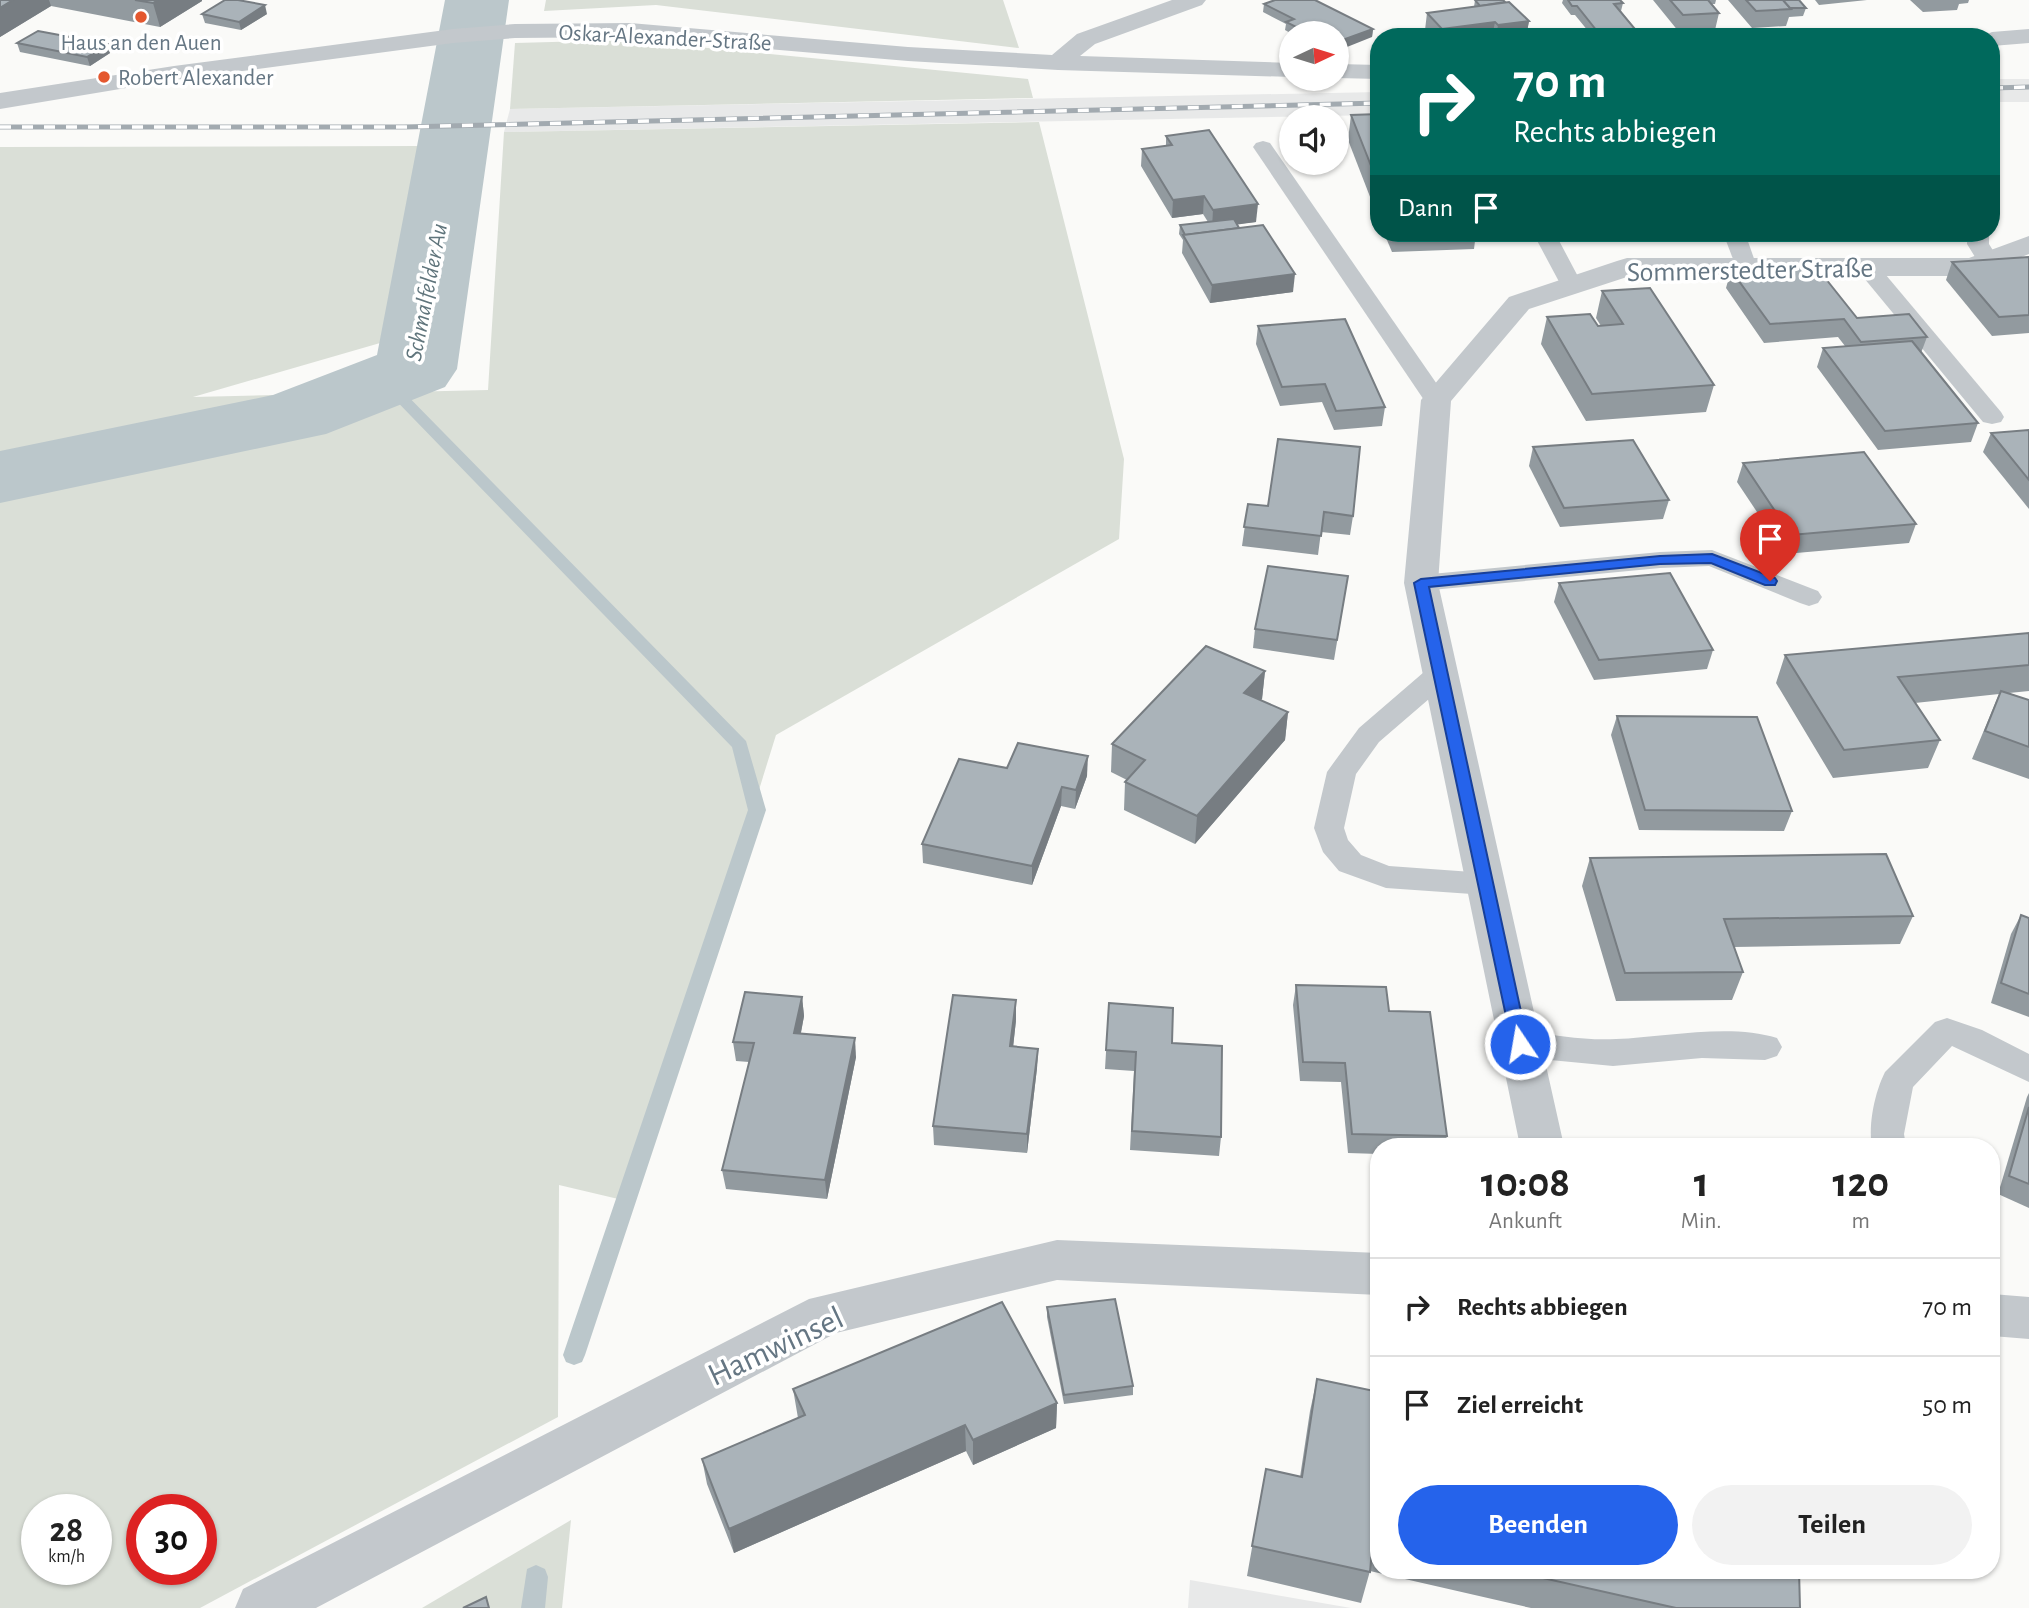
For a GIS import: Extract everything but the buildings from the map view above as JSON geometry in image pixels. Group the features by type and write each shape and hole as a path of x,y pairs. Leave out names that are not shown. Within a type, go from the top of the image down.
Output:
{"street":[{"path":"1058,63 1086,39 1194,0"},
{"name":"Oskar-Alexander-Straße","path":"3,99 174,73 453,36 515,31 630,30 1058,63 1279,70"},
{"path":"2000,38 2029,36"},
{"path":"1349,71 1370,72"},
{"name":"Sommerstedter Straße","path":"1436,400 1519,303 1627,267 1973,267 1983,247 2029,244"},
{"path":"1436,400 1421,583 1540,1138"},
{"name":"Hamwinsel","path":"262,1608 826,1314 1057,1260 1370,1274"},
{"path":"2000,1316 2029,1318"}],"lane":[{"path":"1263,146 1436,400"},
{"path":"1549,242 1572,286"},
{"path":"1737,242 1746,267"},
{"path":"1867,267 1992,417"},
{"path":"1421,583 1660,560 1712,558 1810,597"},
{"path":"1441,673 1369,735 1342,772 1329,828 1334,844 1350,863 1387,877 1486,884"},
{"path":"1888,1138 1898,1082 1919,1056 1947,1031 1970,1039 2029,1069"},
{"path":"1520,1044 1613,1053 1702,1045 1765,1047"}],"shaded area":[{"path":"546,0 1003,0 1019,48 656,5 544,11"},
{"path":"626,40 1028,79 1033,98 510,109 515,43"},
{"path":"2000,79 2029,79 2029,102 2000,102"},
{"path":"1370,92 1370,115 1349,116 1349,105 1279,105 1279,117 504,132 510,109"},
{"path":"1039,122 1124,459 1119,539 776,735 631,1202 559,1185 558,1417 200,1608 0,1608 0,147 419,146 387,341 193,397 488,390 504,132"},
{"path":"571,1520 562,1608 422,1608"},
{"path":"1190,1580 1351,1608 1188,1608"}],"waterway":[{"name":"Schmalfelder Au","path":"0,477 296,416 416,369 477,0"},
{"path":"385,381 740,745 757,810 574,1355"},
{"path":"533,1608 536,1577"}],"railway":[{"path":"2000,88 2029,87"},
{"path":"0,127 404,127 1370,103"}],"place":[{"name":"Haus an den Auen","path":"141,17"},
{"name":"Robert Alexander","path":"104,77"}],"route":[{"path":"1520,1044 1421,583 1660,560 1712,558 1770,581"}]}
